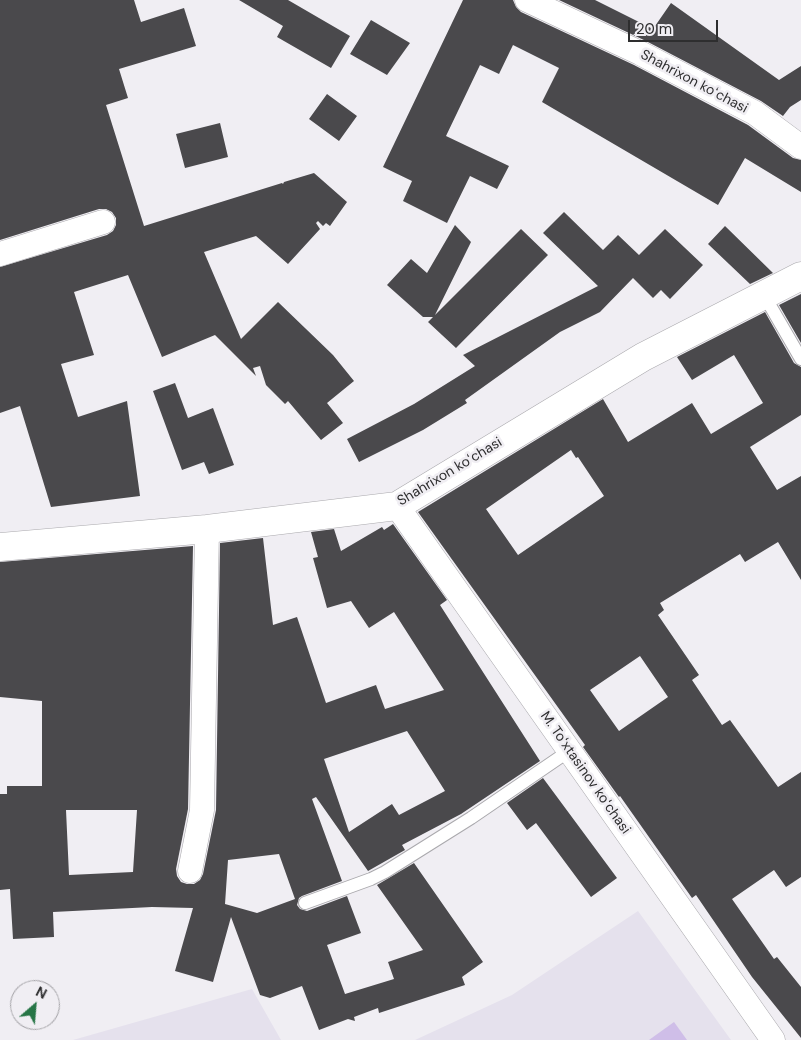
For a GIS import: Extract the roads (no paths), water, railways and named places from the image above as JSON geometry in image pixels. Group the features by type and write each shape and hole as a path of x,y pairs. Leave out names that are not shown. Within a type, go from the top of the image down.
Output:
{"street":[{"name":"Shahrixon koʻchasi","path":"527,0 640,53 755,113 801,147"},
{"path":"0,254 103,222"},
{"name":"Shahrixon koʻchasi","path":"0,547 207,530 397,506 643,357 801,276"},
{"name":"M. Toʻxtasinov koʻchasi","path":"397,506 773,1040"},
{"path":"190,872 202,810 207,530"}],"lane":[{"path":"764,295 801,359"},
{"path":"305,903 372,879 385,872 472,818 569,751"}]}
